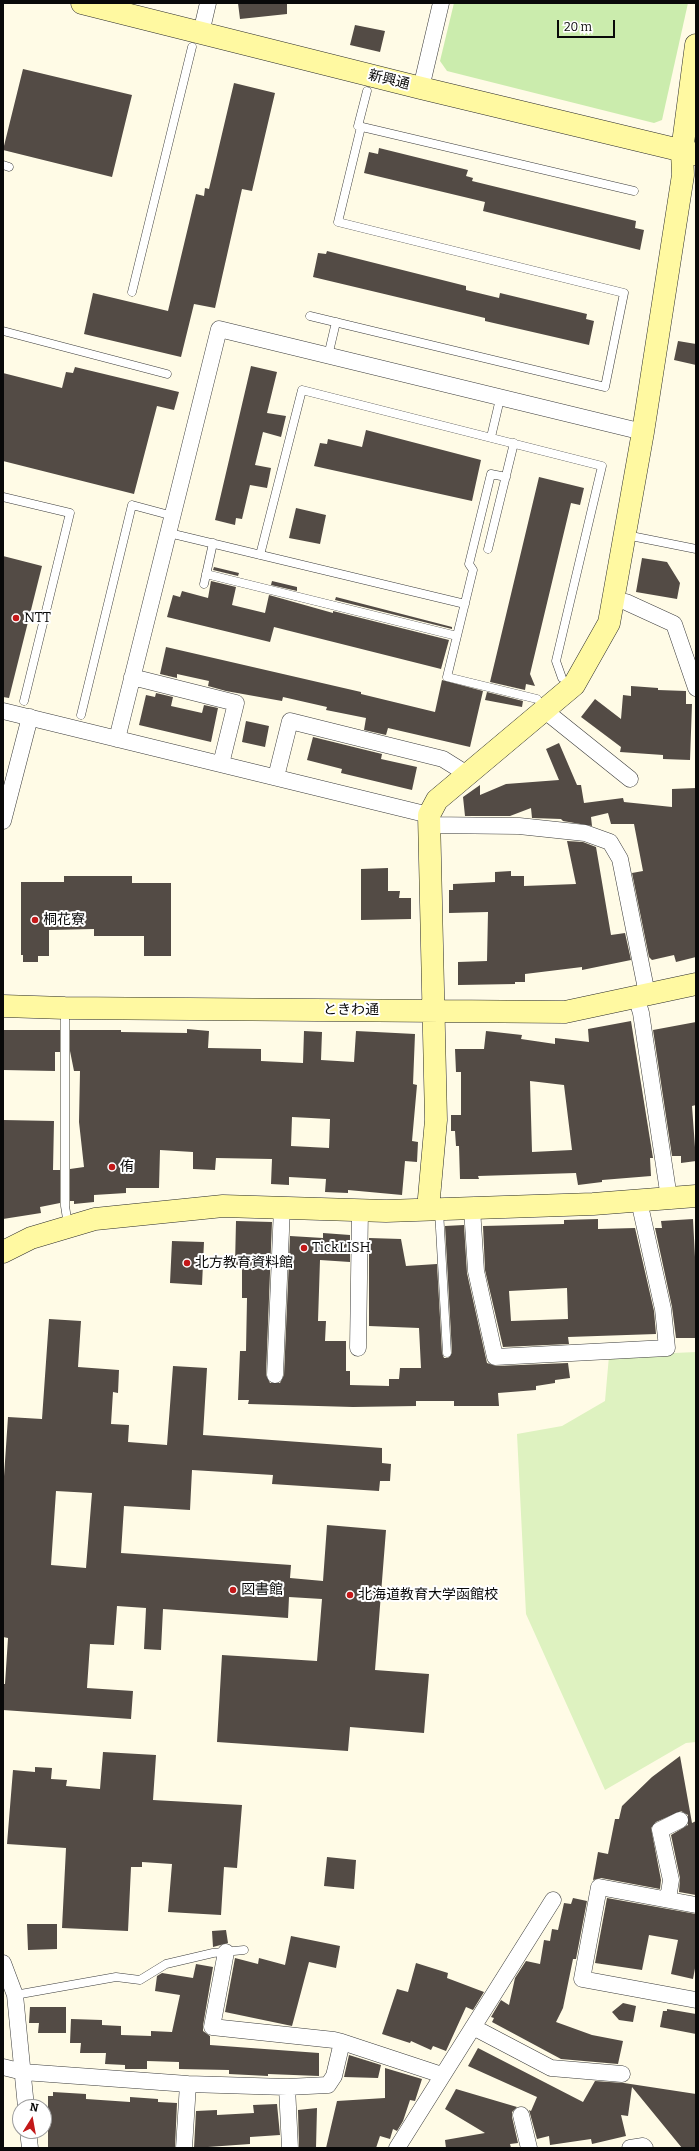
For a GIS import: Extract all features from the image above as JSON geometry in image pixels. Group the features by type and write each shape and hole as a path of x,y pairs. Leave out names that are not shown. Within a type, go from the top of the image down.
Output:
{"street":[{"name":"新興通","path":"82,3 196,40 421,88 689,153"},
{"path":"196,40 208,3"},
{"path":"421,88 441,3"},
{"path":"434,1209 436,1120 435,1010 429,820 437,800 467,774 540,705 574,685 609,623 615,600 643,432 683,175 689,153 696,46"},
{"path":"117,739 219,329 500,399 643,432"},
{"path":"615,600 626,602 674,624 696,688"},
{"path":"132,677 236,703 221,764"},
{"path":"540,705 630,779"},
{"path":"3,711 276,777 429,820 585,832 610,842 620,859 642,995 641,1013 668,1198"},
{"path":"4,814 30,717"},
{"path":"276,777 290,720 443,759 467,774"},
{"name":"ときわ通","path":"3,1006 65,1008 565,1012 696,984"},
{"path":"3,1252 31,1238 95,1219 173,1210 223,1206 360,1210 472,1208 638,1201 696,1196"},
{"path":"472,1208 476,1271 495,1358 667,1348 663,1309 638,1201"},
{"path":"275,1375 282,1207"},
{"path":"358,1348 360,1210"},
{"path":"668,1899 671,1880 660,1830 680,1820"},
{"path":"696,1905 599,1887 582,1979 696,2000"},
{"path":"397,2148 553,1900"},
{"path":"226,1952 212,2027 334,2040 442,2075"},
{"path":"3,1962 15,1995 25,2099"},
{"path":"473,2027 551,2068 622,2074"},
{"path":"3,2067 23,2072 188,2084 287,2087 328,2085 334,2076 342,2042"},
{"path":"184,2148 188,2084"},
{"path":"287,2087 290,2148"},
{"path":"521,2114 529,2148"},
{"path":"630,2148 643,2146 645,2148"}],"lane":[{"path":"132,292 196,40"},
{"path":"310,316 605,387 624,293 338,222 361,127 358,126 367,91"},
{"path":"361,127 634,191"},
{"path":"328,356 336,322"},
{"path":"3,331 167,374"},
{"path":"260,555 302,390 602,466 556,661 562,678"},
{"path":"491,437 500,399"},
{"path":"488,549 514,443"},
{"path":"506,477 491,474 469,564 473,570 448,677 540,705"},
{"path":"3,497 70,513 24,701"},
{"path":"81,715 132,505 173,516"},
{"path":"169,533 465,604"},
{"path":"625,534 696,549"},
{"path":"204,584 213,543"},
{"path":"206,574 457,636"},
{"path":"65,1008 65,1206 68,1226"},
{"path":"434,1209 447,1354"},
{"path":"15,1995 116,1977 140,1980 166,1964 213,1953 244,1950"}],"green space":[{"path":"454,3 688,3 662,120 654,123 447,71 440,61"},
{"path":"696,1352 696,1742 686,1743 605,1790 526,1614 517,1434 562,1426 605,1401 609,1356"}],"building":[{"path":"238,3 287,3 287,14 240,19"},
{"path":"355,25 385,31 380,52 350,45"},
{"path":"23,69 132,95 112,177 3,150"},
{"path":"234,83 275,93 252,191 242,189 215,308 194,304 181,357 84,334 93,293 168,311 196,194 204,196 205,188 209,189"},
{"path":"379,148 468,170 466,176 473,178 472,181 636,221 635,228 644,230 640,250 483,211 485,202 364,173 369,152 378,154"},
{"path":"327,251 466,286 466,290 499,298 500,293 587,314 586,319 594,321 589,345 485,321 485,318 313,277 318,253 326,254"},
{"path":"678,341 696,344 696,365 674,360"},
{"path":"251,366 277,372 267,413 286,416 281,437 263,432 255,465 271,468 267,488 250,485 242,519 236,518 235,525 215,520"},
{"path":"75,367 179,392 174,410 157,406 134,494 3,461 3,373 62,388 66,372 73,373"},
{"path":"366,430 481,460 472,501 314,466 320,443 327,444 328,439 362,447"},
{"path":"539,477 584,488 580,505 571,503 530,674 535,686 526,684 525,690 490,682"},
{"path":"296,508 326,515 320,544 289,538"},
{"name":"NTT","path":"3,556 42,566 9,698 3,697"},
{"path":"642,558 667,562 680,583 677,599 636,592"},
{"path":"214,567 239,573 238,576 213,570"},
{"path":"211,581 236,587 232,605 265,613 269,595 333,613 333,611 449,640 441,669 274,627 270,642 167,617 173,595 180,597 182,591 208,598"},
{"path":"272,581 297,587 297,591 271,585"},
{"path":"336,597 452,627 452,629 335,600"},
{"path":"166,647 361,692 361,694 435,712 442,680 483,691 470,747 388,728 386,735 364,730 366,718 326,710 327,707 283,697 282,701 226,691 208,686 209,681 177,674 177,678 160,674"},
{"path":"631,686 658,688 658,690 686,691 686,704 692,704 690,760 663,759 663,755 620,752 621,747 581,717 595,699 621,719 623,695 631,696"},
{"path":"487,692 523,701 522,707 485,700"},
{"path":"156,693 173,697 171,706 202,713 204,705 218,708 211,742 139,725 146,695 155,697"},
{"path":"246,721 269,726 265,747 242,742"},
{"path":"313,737 382,754 381,759 417,767 412,790 341,773 342,769 307,760"},
{"path":"559,743 577,785 581,785 584,803 623,798 624,802 672,807 672,789 696,788 696,957 676,962 674,955 652,960 649,957 632,873 643,871 634,824 611,824 608,813 591,817 592,826 563,821 561,819 532,818 531,808 510,816 465,816 463,797 480,785 480,795 506,784 559,780 546,749"},
{"path":"567,841 583,842 596,847 611,935 625,933 631,960 582,970 582,967 525,974 525,982 515,982 515,984 458,985 458,962 487,961 488,912 449,913 449,890 453,890 453,884 495,882 495,872 511,871 511,876 524,876 524,886 576,884"},
{"path":"388,868 388,891 400,891 399,898 411,898 411,919 361,920 361,869"},
{"name":"桐花寮","path":"64,876 132,876 132,883 171,883 171,956 144,956 144,936 94,936 94,929 49,930 49,956 38,956 38,962 23,962 23,955 21,955 21,882 64,882"},
{"path":"631,1021 653,1158 650,1158 651,1176 602,1180 602,1182 578,1185 576,1173 478,1176 479,1179 460,1179 459,1146 456,1146 455,1131 451,1131 451,1115 461,1115 461,1072 456,1072 455,1049 484,1049 486,1031 522,1035 521,1039 555,1044 555,1038 589,1042 588,1029","holes":["530,1081 564,1085 572,1150 532,1152"]},
{"path":"696,1022 696,1105 692,1106 696,1161 681,1163 681,1156 672,1156 653,1030"},
{"path":"187,1029 209,1031 208,1048 261,1049 261,1061 303,1063 304,1031 322,1032 321,1060 354,1062 356,1031 415,1034 413,1084 417,1085 412,1141 418,1142 417,1162 405,1161 402,1195 348,1190 348,1193 325,1192 326,1179 289,1177 289,1185 271,1184 272,1159 216,1158 215,1170 193,1169 193,1152 160,1150 159,1188 126,1188 126,1193 94,1195 94,1202 74,1204 74,1201 70,1201 70,1169 84,1167 79,1122 80,1071 74,1071 70,1051 70,1030 121,1030 121,1032 187,1033","holes":["292,1117 330,1119 329,1148 291,1146"]},
{"path":"3,1030 60,1030 60,1052 55,1052 55,1071 3,1070"},
{"path":"3,1120 54,1121 53,1170 60,1170 60,1203 40,1207 41,1213 3,1219"},
{"path":"598,1219 598,1229 635,1228 654,1311 656,1334 568,1337 569,1344 503,1347 485,1270 483,1226 564,1224 564,1220","holes":["567,1288 568,1319 511,1321 509,1291"]},
{"path":"693,1219 696,1276 696,1338 676,1338 672,1307 655,1228 662,1228 661,1221"},
{"path":"236,1221 272,1222 266,1375 270,1383 280,1383 284,1375 290,1236 323,1238 323,1233 350,1235 350,1262 320,1260 318,1321 326,1321 325,1341 346,1341 346,1371 350,1371 350,1385 389,1386 389,1379 399,1379 400,1368 421,1368 419,1328 369,1326 369,1238 401,1239 406,1266 437,1264 442,1353 444,1358 448,1358 452,1353 445,1226 464,1225 467,1273 487,1363 496,1366 568,1363 570,1378 555,1380 555,1383 536,1386 536,1390 498,1393 499,1406 454,1406 454,1401 416,1401 416,1406 353,1407 248,1404 249,1400 238,1400 240,1351 246,1351 247,1298 242,1298 242,1265 235,1265"},
{"name":"北方教育資料館","path":"172,1241 204,1242 202,1285 170,1283"},
{"path":"49,1319 81,1321 78,1367 119,1370 118,1393 113,1392 111,1424 129,1425 128,1442 167,1445 173,1366 207,1368 203,1435 382,1448 382,1463 391,1464 390,1481 380,1481 379,1491 272,1484 273,1475 192,1470 190,1510 124,1506 121,1553 291,1565 290,1578 323,1581 327,1525 386,1530 375,1670 429,1674 424,1733 350,1727 348,1751 217,1742 222,1655 317,1661 322,1599 289,1597 288,1618 163,1609 161,1650 144,1649 146,1608 117,1606 114,1645 90,1644 87,1688 133,1691 131,1719 3,1710 3,1684 5,1684 8,1638 3,1637 3,1491 8,1417 42,1419","holes":["56,1491 92,1493 86,1568 51,1565"]},
{"path":"103,1752 156,1755 153,1800 242,1805 237,1868 224,1867 221,1915 168,1912 172,1864 142,1862 142,1867 131,1867 128,1931 62,1928 66,1848 7,1844 13,1770 35,1772 35,1767 52,1768 51,1779 67,1780 66,1786 100,1789"},
{"path":"680,1756 692,1823 696,1821 696,1895 679,1892 680,1878 671,1835 688,1825 688,1815 681,1811 656,1822 651,1828 661,1880 660,1889 601,1878 593,1880 598,1852 608,1854 615,1819 619,1819 622,1806 652,1777"},
{"path":"327,1857 356,1860 354,1889 324,1886"},
{"path":"573,1898 587,1901 576,1959 573,1959 563,2008 556,2022 592,2035 623,2041 618,2064 561,2059 492,2022 494,2018 491,2017 501,2000 509,2005 515,1978 526,1961 540,1964 544,1940 550,1941 552,1929 558,1930 564,1903 571,1904"},
{"path":"607,1898 696,1914 696,1963 693,1979 671,1974 678,1940 649,1935 642,1970 595,1963"},
{"path":"27,1924 57,1924 57,1949 28,1950"},
{"path":"226,1930 228,1943 213,1947 212,1931"},
{"path":"291,1936 340,1946 336,1968 309,1962 292,2026 225,2012 235,1958 258,1964 259,1958 285,1965"},
{"path":"416,1963 448,1973 447,1978 484,1992 473,2010 466,2007 446,2051 433,2046 431,2050 411,2041 410,2043 382,2034 397,1989 408,1992"},
{"path":"196,1964 213,1967 203,2026 203,2031 210,2036 210,2045 319,2053 319,2076 268,2074 268,2076 229,2074 229,2070 179,2069 179,2062 147,2061 147,2069 125,2069 125,2065 105,2064 106,2053 80,2053 81,2043 70,2043 71,2019 102,2020 102,2025 121,2026 121,2035 151,2036 151,2031 172,2032 180,1995 155,1991 157,1976 162,1973 193,1978"},
{"path":"623,2003 636,2006 633,2022 619,2020 612,2012"},
{"path":"30,2007 66,2007 66,2033 38,2033 39,2023 29,2023"},
{"path":"667,2009 696,2014 696,2034 660,2027 663,2011 667,2011"},
{"path":"478,2048 583,2102 595,2081 624,2083 696,2094 696,2148 682,2148 632,2087 628,2116 621,2115 626,2136 592,2144 591,2139 550,2145 549,2136 537,2139 529,2110 531,2111 537,2097 468,2066"},
{"path":"349,2055 381,2065 378,2078 344,2077"},
{"path":"385,2068 422,2079 415,2101 410,2100 403,2121 397,2131 393,2129 390,2139 380,2136 376,2148 326,2148 337,2101 385,2098"},
{"path":"456,2089 517,2107 512,2112 512,2117 518,2143 510,2144 511,2148 446,2148 445,2140 485,2133 445,2109"},
{"path":"53,2092 86,2094 86,2099 130,2102 130,2097 158,2099 158,2102 177,2103 175,2148 48,2148 48,2139 52,2139 52,2099 48,2099 48,2096 53,2096"},
{"path":"277,2104 280,2135 250,2137 250,2144 194,2148 196,2111 217,2110 217,2115 254,2113 253,2105"},
{"path":"317,2108 316,2148 299,2148 298,2110"}],"place":[{"name":"NTT","path":"16,618"},
{"name":"桐花寮","path":"35,920"},
{"name":"侑","path":"112,1167"},
{"name":"TickLISH","path":"304,1248"},
{"name":"北方教育資料館","path":"187,1263"},
{"name":"図書館","path":"233,1590"},
{"name":"北海道教育大学函館校","path":"350,1595"}]}
